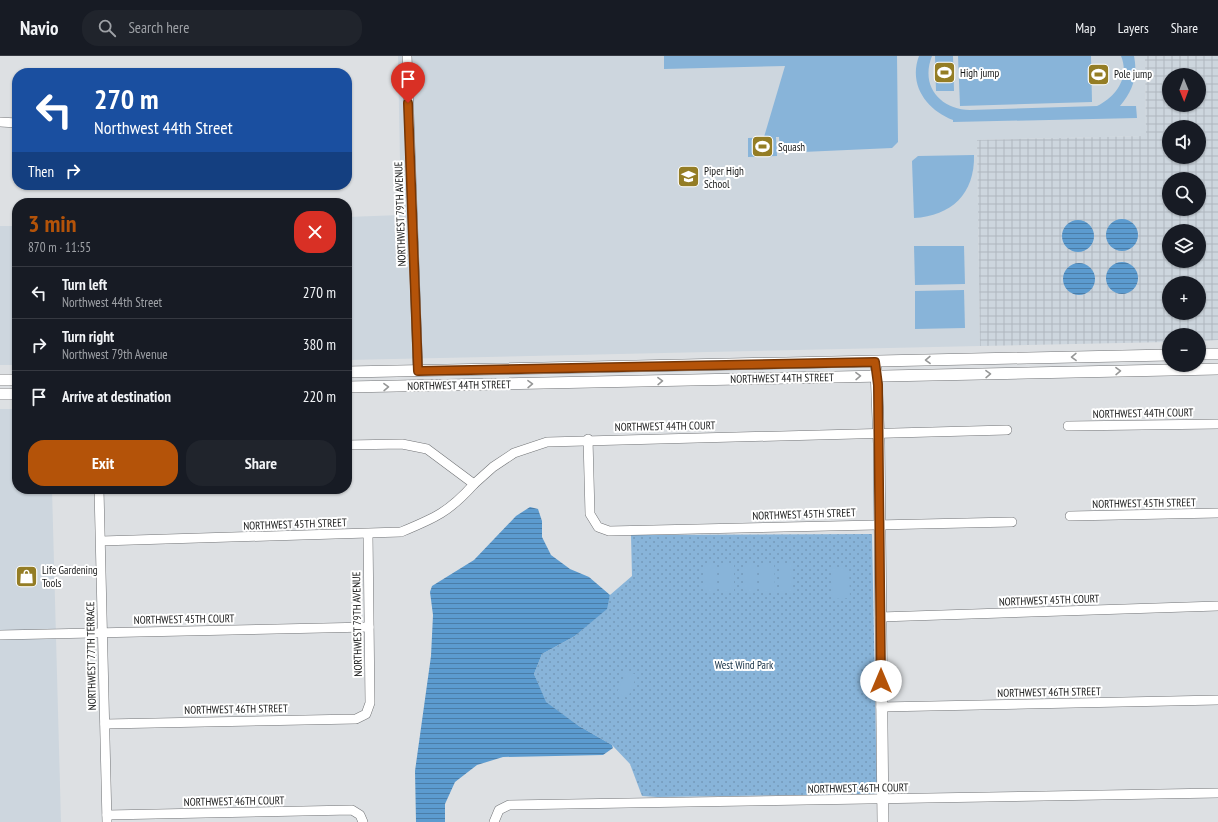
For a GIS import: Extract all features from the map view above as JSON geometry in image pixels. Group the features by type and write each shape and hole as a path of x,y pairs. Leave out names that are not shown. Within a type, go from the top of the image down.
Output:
{"street":[{"name":"NORTHWEST 79TH AVENUE","path":"407,56 418,371"},
{"path":"0,122 12,123"},
{"path":"1206,354 1218,354"},
{"path":"1151,355 1151,370"},
{"name":"NORTHWEST 44TH STREET","path":"352,372 1162,355"},
{"path":"875,362 877,376 880,524 883,822"},
{"name":"NORTHWEST 44TH STREET","path":"352,387 1218,369"},
{"path":"0,380 12,380"},
{"path":"0,394 12,394"},
{"name":"NORTHWEST 44TH COURT","path":"1068,426 1218,424"},
{"name":"NORTHWEST 44TH COURT","path":"474,484 493,467 514,452 547,442 588,439 1007,430"},
{"name":"NORTHWEST 45TH STREET","path":"588,439 590,514 598,527 609,532 880,524 1012,522"},
{"path":"352,445 402,444 427,449 474,484"},
{"name":"NORTHWEST 45TH STREET","path":"101,541 401,532 437,517 458,502 474,484"},
{"name":"NORTHWEST 77TH TERRACE","path":"99,494 107,819"},
{"name":"NORTHWEST 45TH STREET","path":"1070,516 1218,513"},
{"name":"NORTHWEST 79TH AVENUE","path":"366,714 370,703 368,534"},
{"name":"NORTHWEST 45TH COURT","path":"880,617 1218,606"},
{"name":"NORTHWEST 45TH COURT","path":"0,635 369,627"},
{"name":"NORTHWEST 46TH STREET","path":"881,707 1218,700"},
{"name":"NORTHWEST 46TH STREET","path":"105,724 356,719 366,714"},
{"name":"NORTHWEST 46TH COURT","path":"494,822 499,810 509,806 1218,793"},
{"name":"NORTHWEST 46TH COURT","path":"107,819 352,810 362,818"}],"shaded area":[{"name":"Piper High School","path":"398,56 1145,56 1146,136 977,140 980,346 352,360 352,217 401,215"},
{"path":"1145,56 1218,56 1218,340 1206,341 1206,328 1162,328 1162,342 980,346 977,140 1146,136"},
{"path":"1119,219 1125,219 1134,223 1138,235 1134,247 1125,251 1119,251 1110,247 1106,238 1106,232 1110,223"},
{"path":"1075,220 1081,220 1090,224 1094,236 1090,248 1081,252 1075,252 1066,248 1062,239 1062,233 1066,224"},
{"path":"0,226 12,226 12,365 0,365"},
{"path":"1119,262 1125,262 1134,266 1138,278 1134,290 1125,294 1119,294 1110,290 1106,281 1106,275 1110,266"},
{"path":"1076,263 1082,263 1091,267 1095,279 1091,291 1082,295 1076,295 1067,291 1063,282 1063,276 1067,267"},
{"path":"0,409 12,409 12,494 52,494 61,822 0,822"},
{"path":"530,507 538,509 542,521 542,537 551,555 570,569 589,577 610,595 607,609 575,636 542,654 534,674 546,702 579,726 612,745 613,748 603,755 503,757 477,765 455,782 445,804 445,822 416,822 415,771 431,656 433,615 430,592 432,586 474,560 516,516"}],"green space":[{"path":"664,56 897,56 898,142 892,148 780,153 779,137 776,137 777,156 748,157 748,138 775,137 764,137 785,66 664,69"},
{"path":"919,56 932,56 929,67 929,77 935,94 950,105 959,109 970,110 1097,106 1110,97 1120,86 1124,71 1121,56 1134,56 1135,76 1128,94 1120,106 1136,106 1137,118 953,122 953,120 935,110 922,95 916,77 916,67"},
{"name":"High jump","path":"935,56 953,56 954,91 936,91"},
{"path":"958,56 1091,56 1092,102 960,106"},
{"path":"974,155 970,181 965,192 958,200 950,207 939,213 914,218 912,161 918,156"},
{"path":"914,246 964,246 965,284 915,285"},
{"path":"964,290 965,328 915,329 915,291"},
{"name":"West Wind Park","path":"872,534 877,794 642,796 630,764 612,745 579,726 545,702 534,674 542,654 575,636 606,609 610,595 632,576 631,535"},
{"path":"743,563 756,563 756,592 743,592"},
{"path":"761,563 774,563 775,592 761,592"},
{"path":"779,563 792,563 792,592 779,592"},
{"path":"703,564 716,564 717,593 703,593"},
{"path":"721,564 734,564 734,593 721,593"},
{"path":"849,568 850,598 832,599 831,569"},
{"path":"626,671 637,675 628,698 617,693"}],"place":[{"name":"High jump","path":"944,73"},
{"name":"Pole jump","path":"1099,74"},
{"name":"Squash","path":"762,147"},
{"name":"Piper High School","path":"689,177"},
{"name":"Life Gardening Tools","path":"26,576"}],"route":[{"path":"408,103 418,371 875,362 878,385 881,681"}]}
